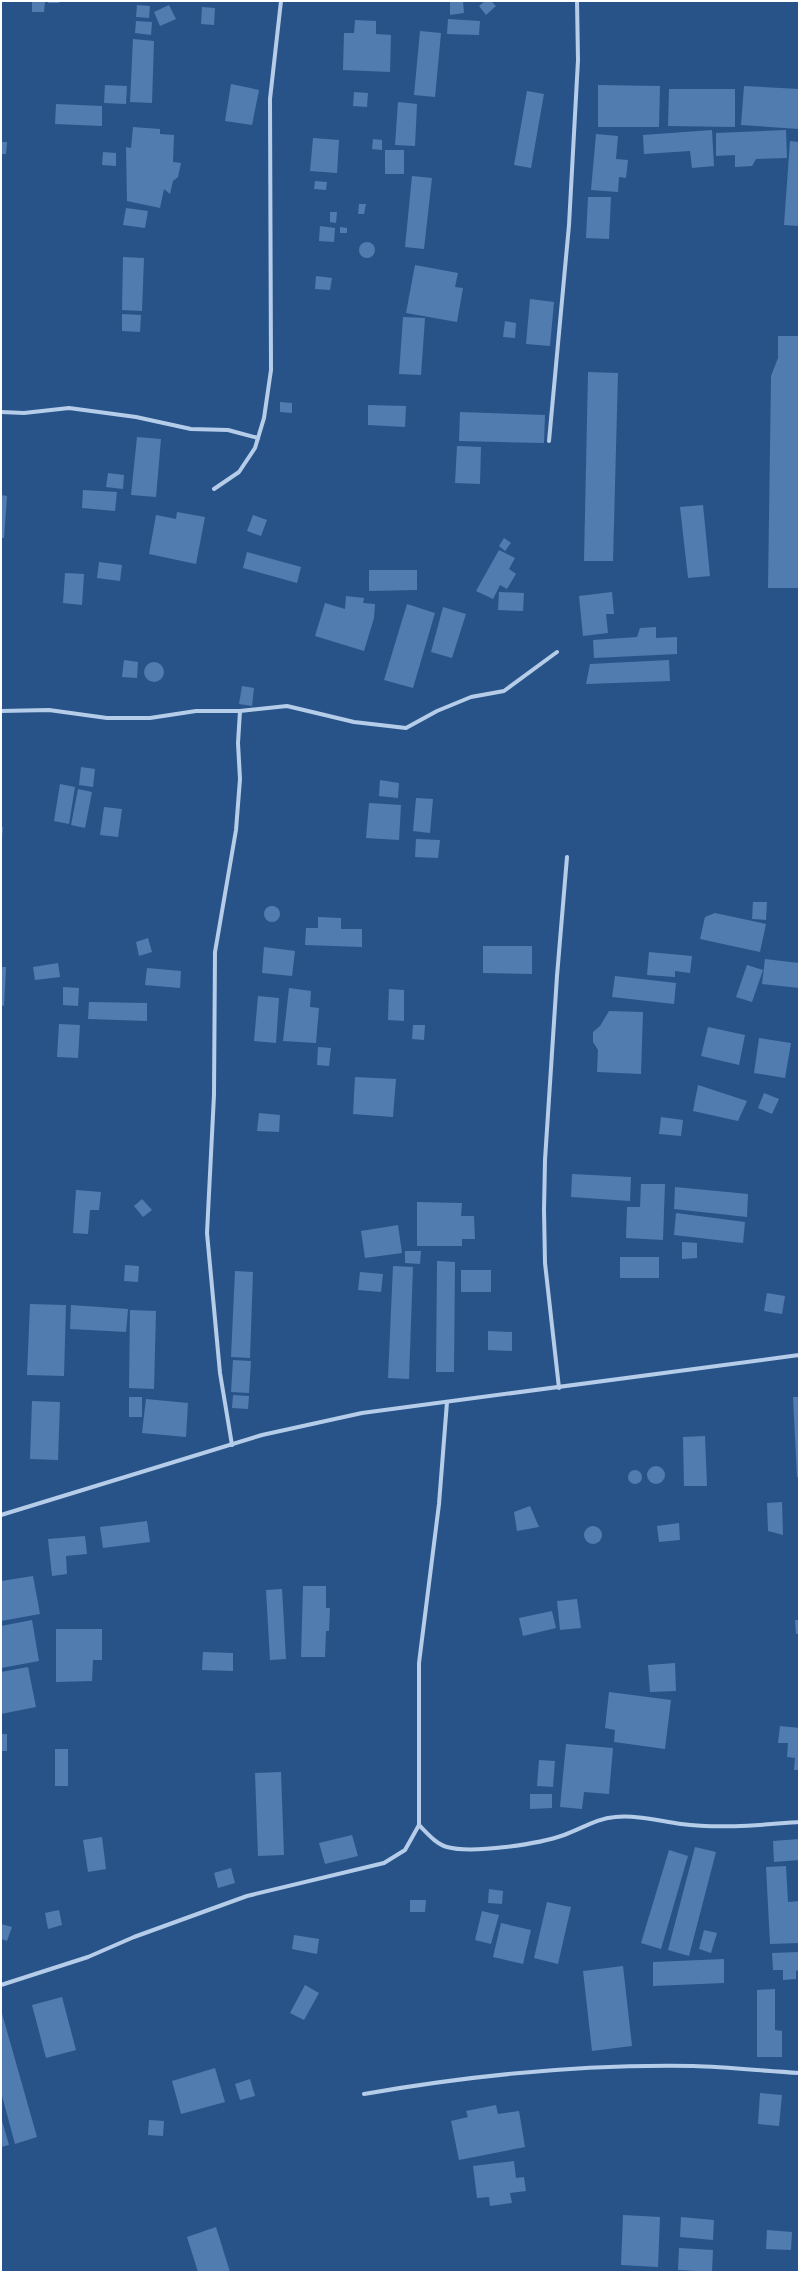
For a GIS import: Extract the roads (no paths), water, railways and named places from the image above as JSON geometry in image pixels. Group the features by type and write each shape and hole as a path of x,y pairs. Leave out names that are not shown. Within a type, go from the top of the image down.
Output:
{"street":[{"path":"214,489 239,472 255,448 264,418 271,370 270,99 282,1"},
{"path":"549,441 569,225 578,60 577,1"},
{"path":"1,412 24,413 69,408 136,417 191,429 228,430 258,438"},
{"path":"1,711 48,710 107,718 150,718 196,711 240,711 287,706 354,722 406,728 437,710 471,697 504,691 558,652"},
{"path":"232,1445 220,1373 208,1233 214,1095 215,952 236,830 240,779 238,742 240,711"},
{"path":"559,1388 545,1263 544,1203 557,976 567,857"},
{"path":"1,1515 262,1435 362,1413 799,1355"},
{"path":"1,1985 88,1956 134,1937 246,1896 384,1863 405,1850 419,1825 419,1663 439,1504 447,1402"},
{"path":"419,1825 431,1838 446,1847 469,1850 530,1842 564,1835 590,1824 614,1817 649,1818 682,1824 732,1827 799,1822"},
{"path":"364,2094 425,2083 574,2068 693,2066 799,2073"}]}
